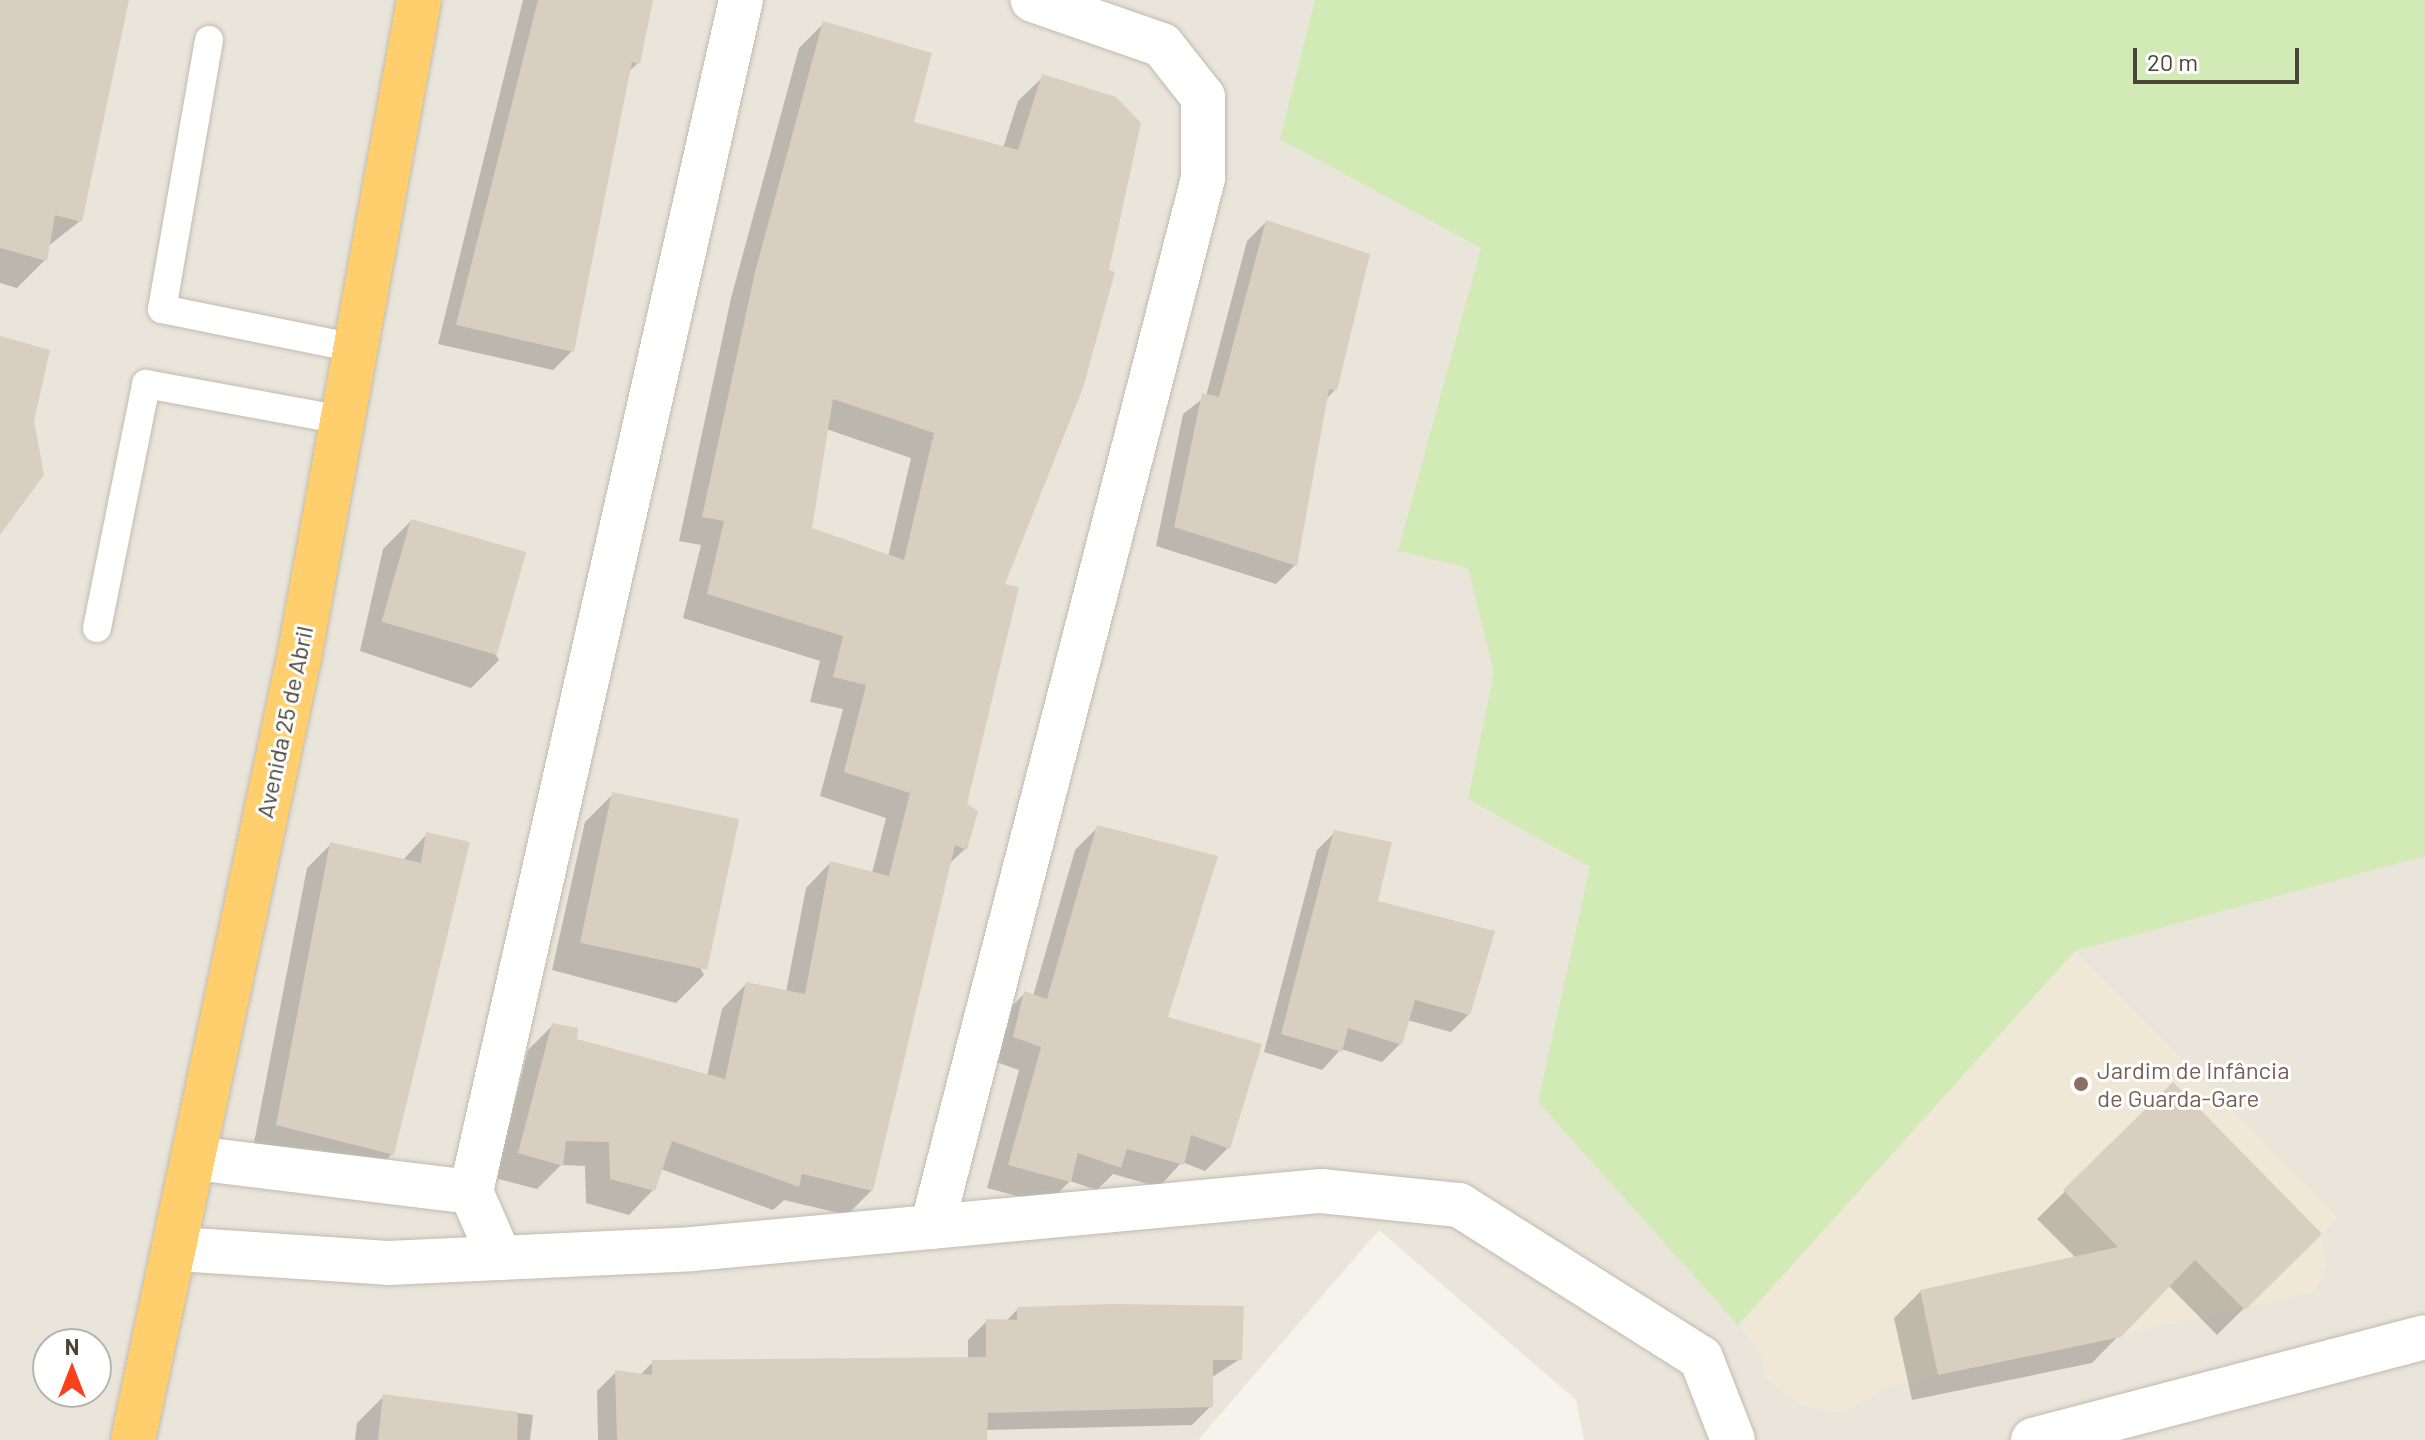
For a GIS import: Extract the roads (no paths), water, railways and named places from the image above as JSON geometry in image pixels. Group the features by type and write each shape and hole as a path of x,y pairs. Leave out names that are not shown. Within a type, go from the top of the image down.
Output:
{"highway":[{"name":"Avenida 25 de Abril","path":"133,1440 178,1249 343,420 419,0"}],"street":[{"path":"500,1258 471,1192 741,0"},
{"path":"932,1227 1203,178 1203,97 1162,45 1033,0"},
{"path":"194,1158 471,1192"},
{"path":"178,1249 388,1263 500,1258 932,1227 1321,1191 1459,1205 1701,1358 1733,1440"},
{"path":"2033,1440 2425,1337"}],"lane":[{"path":"209,40 162,309 356,348"},
{"path":"97,628 146,384 343,420"}],"place":[{"name":"Jardim de Infância de Guarda-Gare","path":"2081,1084"}]}
